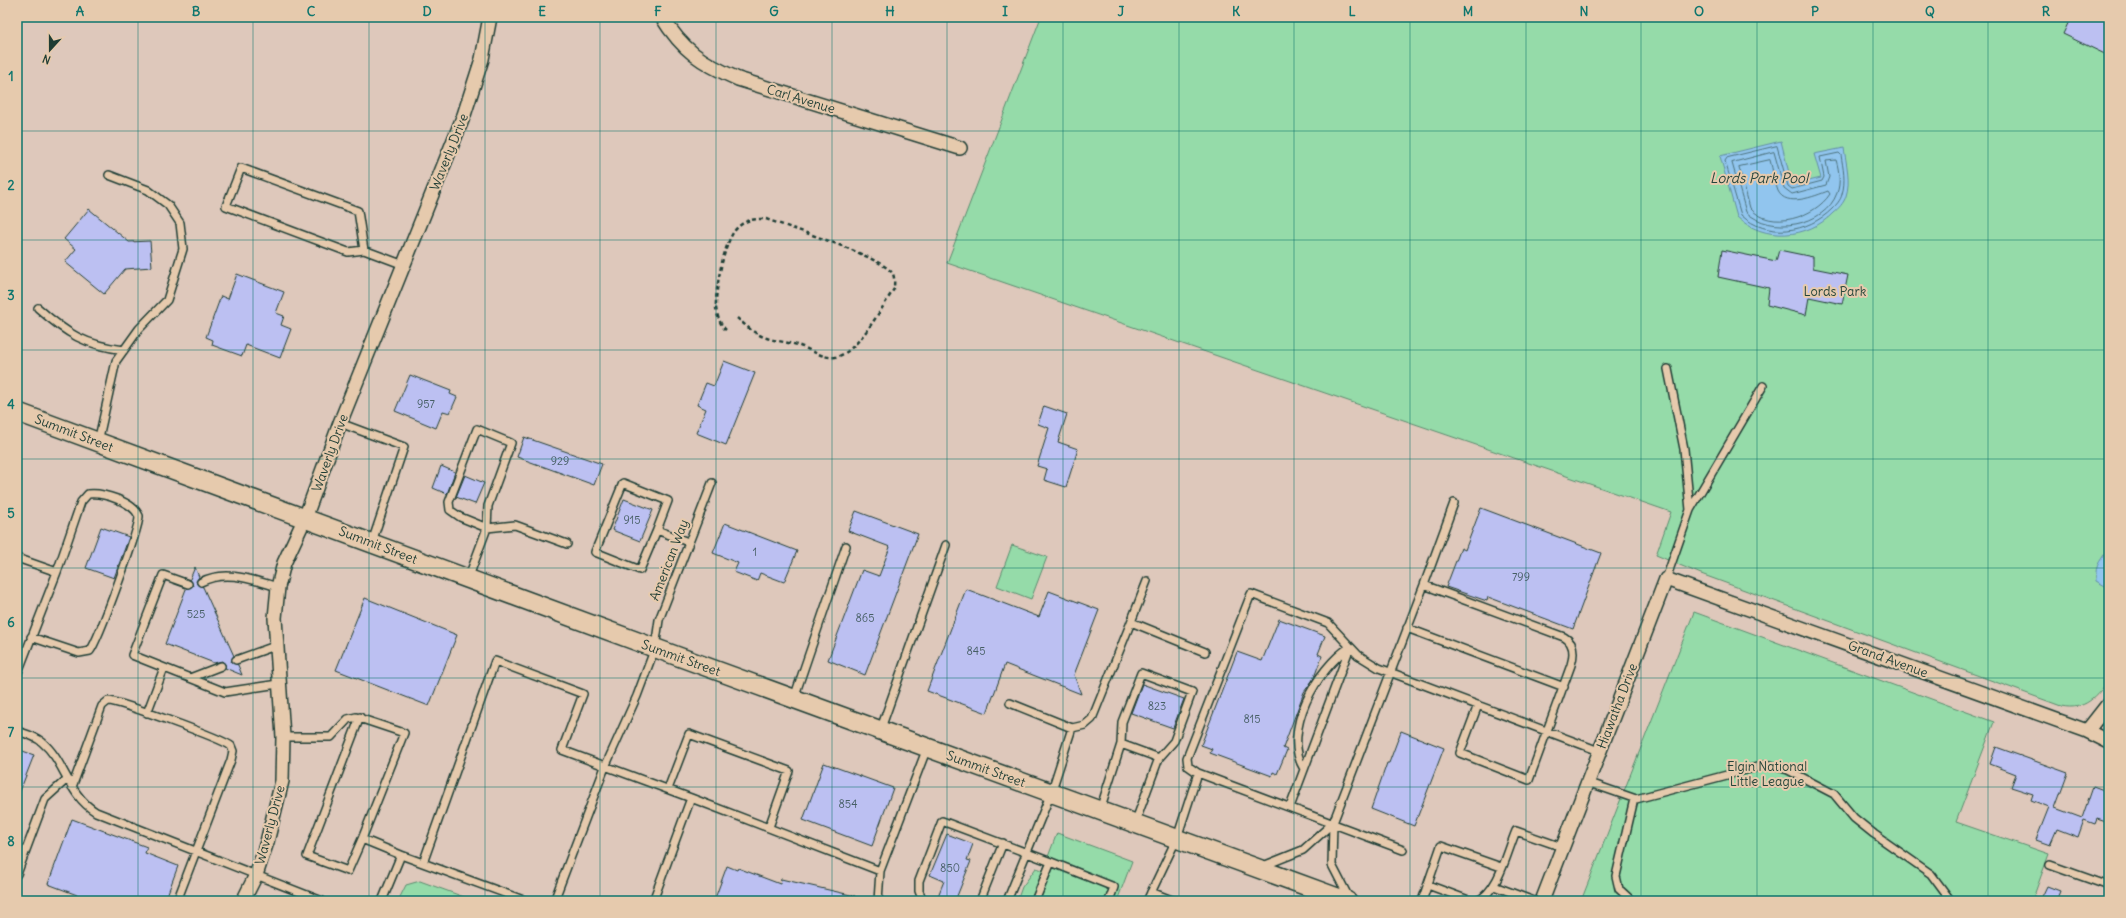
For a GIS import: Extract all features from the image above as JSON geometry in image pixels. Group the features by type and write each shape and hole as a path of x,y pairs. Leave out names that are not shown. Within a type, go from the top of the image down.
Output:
{"main road":[{"name":"Summit Street","path":"17,412 880,731 1347,901"}],"street":[{"name":"Waverly Drive","path":"243,901 256,875 272,824 280,788 283,736 275,646 275,618 278,587 287,554 305,518 340,423 475,87 490,17"},
{"name":"Carl Avenue","path":"662,17 673,34 690,52 708,66 726,74 960,148"},
{"name":"Grand Avenue","path":"1666,579 2087,731 2109,742"},
{"name":"Hiawatha Drive","path":"1542,901 1666,579"},
{"path":"2087,731 2109,704"}],"lane":[{"path":"364,250 358,211 241,168 226,206 348,252 364,250 404,265"},
{"path":"98,442 116,361 140,329 167,300 183,249 180,223 168,205 148,190 109,175"},
{"path":"38,308 59,326 79,338 100,347 124,350"},
{"name":"Hiawatha Drive","path":"1668,368 1684,449 1690,510"},
{"name":"Hiawatha Drive","path":"1666,579 1690,510 1763,386"},
{"path":"340,423 404,448 372,542"},
{"path":"468,579 487,528 488,506 511,443 476,430 449,502 449,508 455,514 487,528 515,524 567,544"},
{"path":"624,483 668,501 657,530 640,570 595,552 624,483"},
{"name":"American Way","path":"554,901 605,766 634,702 655,648 659,620 712,483"},
{"path":"17,675 57,572 81,502 88,494 97,494 117,500 137,512 139,521 122,572 92,648 88,653 79,653 32,637"},
{"path":"1351,901 1332,865 1333,823 1454,503"},
{"path":"657,530 688,542"},
{"path":"880,731 946,545"},
{"path":"794,698 846,546"},
{"path":"17,558 57,572"},
{"path":"188,584 163,575 132,655 225,692 278,684"},
{"path":"201,582 209,578 225,575 246,578 278,587"},
{"path":"1010,703 1072,728 1085,725 1092,719 1147,581"},
{"path":"1424,585 1569,640 1572,646 1573,660 1548,732 1529,780 1460,753 1478,705"},
{"path":"1404,850 1198,773 1188,766 1188,758 1251,594 1328,623 1363,659 1391,672 1599,751"},
{"path":"1131,622 1205,652"},
{"path":"1408,628 1564,687"},
{"path":"236,660 275,646"},
{"path":"1304,769 1299,761 1296,746 1298,728 1306,706 1320,676 1338,655 1350,647"},
{"path":"1290,807 1350,647"},
{"path":"423,863 496,661 583,694 562,750 769,827 880,871"},
{"path":"190,678 221,666"},
{"path":"147,713 164,668"},
{"path":"1100,810 1121,744 1122,722 1141,673 1192,692 1174,741 1159,758 1135,823"},
{"path":"72,787 103,704 114,702 147,713 223,742 232,748 231,760 177,901"},
{"path":"283,736 331,737 350,718 360,717 404,733 348,871 308,856 360,717"},
{"path":"1007,901 1051,793 1072,728"},
{"path":"17,731 34,736 48,747 80,800 96,812 196,850 322,901"},
{"path":"668,789 689,734 789,772 769,827"},
{"path":"1121,744 1159,758"},
{"path":"878,901 880,871 927,748"},
{"path":"1587,782 1634,799 1760,766 1781,767 1834,794 1854,818 1931,874 1951,901"},
{"path":"1147,901 1177,838 1198,773"},
{"path":"17,874 44,799 67,779"},
{"path":"653,901 691,798"},
{"path":"1632,901 1619,889 1616,876 1634,799"},
{"path":"923,901 919,891 919,882 942,820 1114,886 1108,900"},
{"path":"1258,868 1303,850 1333,823"},
{"path":"1477,901 1486,897 1494,886 1516,830 1562,847"},
{"path":"362,839 526,901"},
{"path":"980,901 1003,843"},
{"path":"1422,901 1441,846 1501,867"},
{"path":"382,901 401,854"},
{"path":"1035,901 1051,862"},
{"path":"2050,865 2109,886"},
{"path":"1428,885 1471,901"},
{"path":"1494,886 1534,901"},
{"path":"1151,892 1174,901"}],"path":[{"path":"726,330 723,327 716,308 725,254 736,229 744,222 753,218 766,219 870,258 882,264 892,274 895,281 894,289 856,343 843,354 834,358 822,355 810,348 767,338 756,333 737,318"}],"green space":[{"name":"Lords Park","path":"1041,17 2109,17 2109,680 2089,701 2077,706 2061,706 1701,574 1656,555 1671,512 947,263"},
{"path":"1012,545 1047,557 1031,599 997,586"},
{"name":"Elgin National Little League","path":"1694,612 1994,722 1956,822 2049,854 2032,901 1581,901"},
{"path":"1057,833 1132,861 1117,901 1017,901 1022,887 1036,868 1043,870"},
{"path":"420,881 475,901 398,901 406,885"}],"water":[{"name":"Lords Park Pool","path":"1781,141 1792,185 1821,178 1814,154 1844,148 1848,184 1845,199 1841,206 1823,222 1799,232 1773,234 1760,231 1737,217 1720,156"},
{"path":"2109,546 2109,588 2096,581 2096,569"}],"building":[{"path":"2071,17 2109,17 2109,56 2063,34"},
{"path":"89,209 129,242 150,241 152,267 125,269 104,294 65,262 76,249 64,239"},
{"path":"1722,250 1776,261 1779,250 1813,257 1813,268 1848,275 1842,304 1809,297 1806,315 1767,305 1769,288 1718,277"},
{"path":"237,274 284,292 276,313 284,316 281,325 291,329 280,358 246,345 242,356 212,345 213,340 206,337 221,296 228,299"},
{"path":"724,361 755,373 726,445 696,433 706,409 697,405 706,383 714,386"},
{"path":"410,375 451,391 450,394 457,397 450,413 443,411 436,428 395,411"},
{"path":"1044,406 1067,414 1058,442 1078,449 1066,487 1044,480 1047,469 1037,466 1049,428 1038,424"},
{"path":"524,437 602,464 594,485 517,457"},
{"path":"441,466 455,472 447,494 433,488"},
{"path":"465,475 484,483 475,504 456,497"},
{"path":"624,499 653,510 640,541 612,530"},
{"path":"1481,508 1601,553 1573,629 1488,597 1487,601 1446,587 1461,548 1465,550"},
{"path":"856,511 918,534 865,675 828,660 862,570 879,576 890,547 848,531"},
{"path":"725,523 797,551 784,582 760,573 757,581 734,572 738,563 713,553"},
{"path":"101,527 129,537 114,578 86,568"},
{"path":"195,567 199,577 196,581 197,584 203,587 234,656 231,662 238,665 242,675 225,668 225,664 222,661 214,663 165,644 186,589 193,586 190,579"},
{"path":"966,589 1039,617 1049,591 1099,610 1074,675 1081,694 1005,664 987,713 927,691"},
{"path":"365,598 457,635 429,706 336,670"},
{"path":"1279,619 1325,636 1318,654 1322,656 1313,680 1304,692 1283,748 1287,750 1277,774 1273,772 1272,776 1210,753 1212,749 1201,745 1237,652 1262,661"},
{"path":"1142,684 1184,699 1173,728 1131,713"},
{"path":"1401,731 1444,748 1414,826 1371,809 1387,763 1389,763"},
{"path":"1996,747 2068,773 2055,808 2082,818 2093,786 2109,792 2109,823 2097,819 2095,824 2084,820 2078,837 2057,829 2050,845 2036,840 2049,807 2031,800 2033,794 2011,787 2016,774 1990,764"},
{"path":"17,749 34,755 18,796 17,796"},
{"path":"824,763 893,788 872,846 803,820"},
{"path":"72,819 147,847 145,853 178,866 165,901 93,901 48,884"},
{"path":"947,834 973,844 967,860 971,861 955,901 936,901 944,881 930,875"},
{"path":"727,866 737,870 738,868 780,884 781,879 855,896 854,901 714,901"},
{"path":"2047,886 2060,891 2056,901 2040,901"}]}
